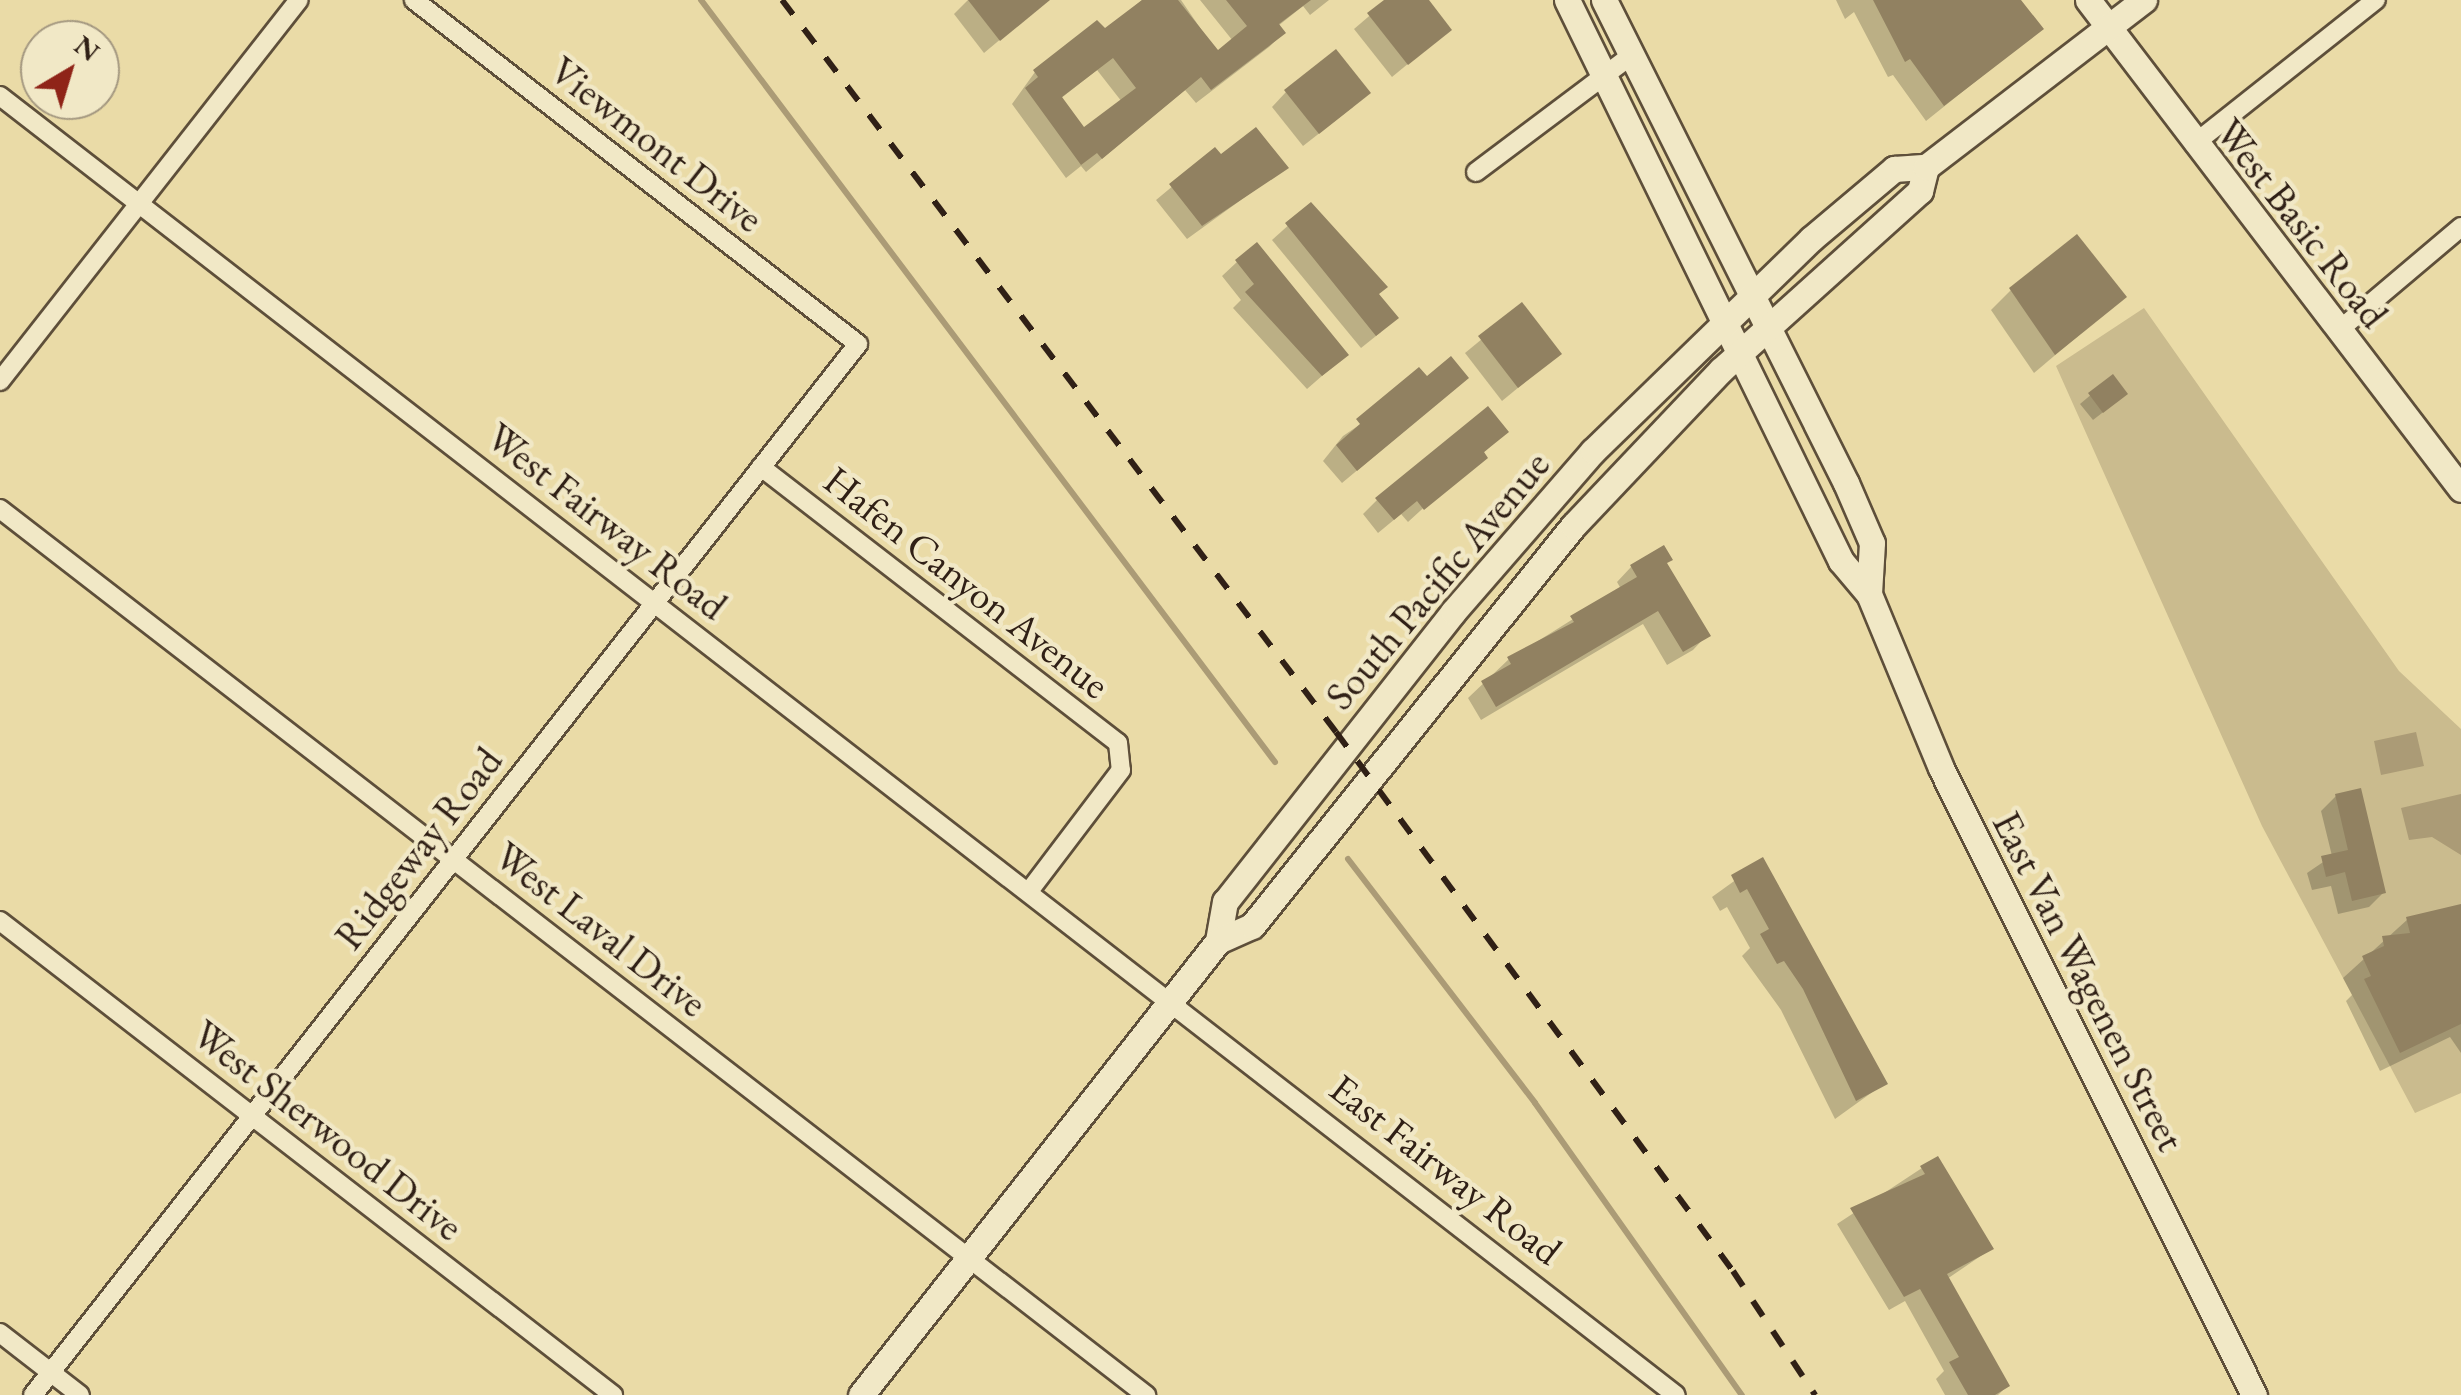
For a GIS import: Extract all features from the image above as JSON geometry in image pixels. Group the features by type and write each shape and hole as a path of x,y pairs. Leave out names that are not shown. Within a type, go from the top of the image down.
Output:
{"street":[{"path":"0,380 299,0"},
{"name":"Viewmont Drive","path":"414,0 858,344"},
{"name":"East Van Wagenen Street","path":"1567,0 1734,333 1842,561 1869,594 1940,768 2254,1395"},
{"name":"East Van Wagenen Street","path":"1604,0 1872,543 1869,594"},
{"name":"West Basic Road","path":"2088,0 2194,144 2461,489"},
{"path":"1759,309 1920,192 1926,168 2144,0"},
{"path":"2194,144 2376,0"},
{"path":"1476,172 1632,55"},
{"name":"West Fairway Road","path":"0,96 1171,1001"},
{"path":"1759,309 1894,169 1910,163 1926,168"},
{"path":"2338,331 2461,227"},
{"name":"South Pacific Avenue","path":"861,1395 1218,941 1225,902 1453,612 1582,464 1759,309"},
{"name":"South Pacific Avenue","path":"1218,941 1252,926 1528,578 1734,333 1759,309"},
{"name":"Ridgeway Road","path":"32,1395 858,344"},
{"name":"Hafen Canyon Avenue","path":"761,467 1111,738 1123,756 1116,779 1028,891"},
{"name":"West Laval Drive","path":"0,509 1146,1395"},
{"name":"West Sherwood Drive","path":"0,921 613,1395"},
{"name":"East Fairway Road","path":"1171,1001 1676,1395"},
{"path":"0,1333 80,1395"}],"shaded area":[{"path":"2144,308 2399,671 2461,729 2461,1093 2415,1113 2262,826 2056,366"},
{"path":"2416,732 2424,766 2381,775 2374,741"},
{"path":"2461,794 2461,855 2432,837 2409,840 2401,808"}],"building":[{"path":"968,0 1050,0 1000,41"},
{"path":"1142,0 1178,0 1218,50 1247,26 1226,0 1311,0 1279,24 1286,33 1211,90 1201,77 1102,159 1097,153 1081,165 1025,88 1038,77 1033,70 1097,20 1105,28","holes":["1113,58 1136,88 1084,127 1062,97"]},
{"path":"1384,0 1429,0 1452,30 1408,65 1367,13"},
{"path":"1873,0 2021,0 2044,29 1944,106 1910,59 1905,62"},
{"path":"1336,49 1371,93 1319,134 1284,90"},
{"path":"1256,127 1289,168 1202,226 1169,184 1215,147 1221,154"},
{"path":"1311,202 1388,287 1379,294 1399,318 1376,336 1285,223"},
{"path":"2077,234 2127,297 2055,355 2009,288"},
{"path":"1257,242 1349,355 1322,376 1245,292 1254,284 1235,260"},
{"path":"1522,302 1562,354 1518,388 1478,336"},
{"path":"1451,356 1469,378 1357,471 1336,445 1360,424 1356,419 1419,367 1427,376"},
{"path":"2113,374 2128,394 2103,413 2088,393"},
{"path":"1488,406 1509,432 1484,452 1488,458 1424,510 1417,501 1394,520 1375,498"},
{"path":"1664,545 1673,560 1667,563 1711,636 1683,652 1658,611 1496,707 1481,681 1511,664 1507,657 1574,622 1570,616 1637,577 1630,565"},
{"path":"2361,788 2386,893 2352,901 2345,872 2326,877 2321,856 2348,850 2335,794"},
{"path":"1763,857 1888,1084 1856,1101 1803,989 1784,961 1777,964 1760,934 1769,929 1747,889 1740,893 1731,875"},
{"path":"2461,904 2461,1024 2400,1053 2364,979 2371,976 2362,956 2384,946 2382,936 2410,933 2406,917"},
{"path":"1938,1156 1994,1249 1947,1274 2010,1386 1995,1395 1968,1395 1949,1362 1959,1357 1920,1289 1904,1297 1850,1208 1925,1174 1920,1166"}],"waterway":[{"path":"701,0 1275,762"},
{"path":"1348,859 1535,1103 1742,1395"}],"railway":[{"path":"782,0 1336,732 1733,1271 1815,1395"}]}
